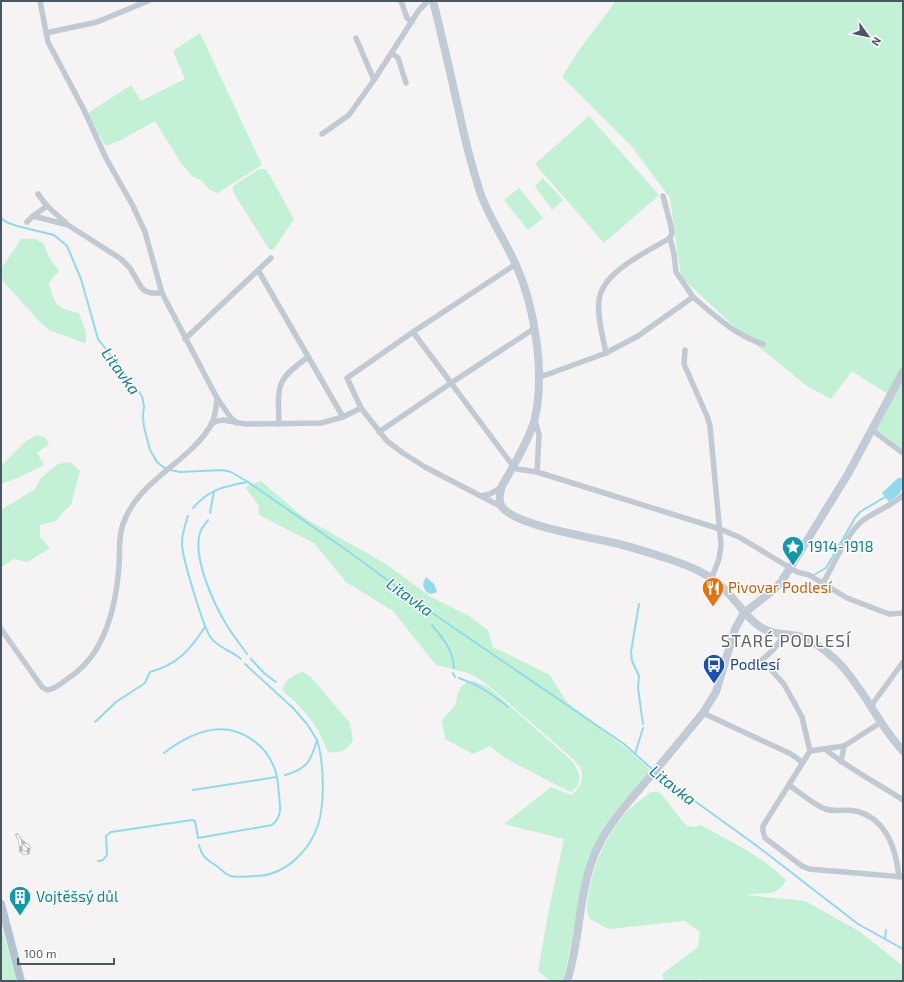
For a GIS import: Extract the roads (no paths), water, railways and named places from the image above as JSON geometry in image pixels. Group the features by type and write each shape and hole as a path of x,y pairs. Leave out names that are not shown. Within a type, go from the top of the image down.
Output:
{"main road":[{"path":"1,904 21,981"}],"street":[{"path":"40,1 46,34 52,51 84,110 106,158 133,206 144,232 162,293 216,398 231,418 237,423"},
{"path":"46,34 97,22 148,1"},
{"path":"401,1 407,18 412,22"},
{"path":"322,134 349,115 428,1"},
{"path":"433,1 469,157 480,193 495,226 516,264 532,309 535,328 538,350 537,404 534,420 502,486 500,494 502,507"},
{"path":"356,38 374,80"},
{"path":"392,53 398,58 406,83"},
{"path":"38,194 47,206 68,225 121,259 130,268 140,286 145,291 150,293 162,293"},
{"path":"663,196 671,226 672,233 670,238 676,272 693,297 721,321 751,341 763,344"},
{"path":"27,222 47,206"},
{"path":"33,216 68,225"},
{"path":"606,353 599,302 600,292 605,283 612,275 624,266 670,238"},
{"path":"185,339 271,258"},
{"path":"516,264 346,378 361,408 379,432 387,441 402,453 425,467 502,507 516,517 566,533 619,544 648,552 684,564 712,578 729,594 752,621 766,631 775,634 795,635 805,638 832,657 846,672 871,706 880,723 903,751"},
{"path":"258,270 343,417"},
{"path":"538,376 546,375 606,353 638,336 693,297"},
{"path":"379,432 535,328"},
{"path":"413,332 513,466 517,469 538,472 720,529 739,537 797,572 809,575 847,598 889,614 903,613"},
{"path":"685,350 684,364 710,426 721,546 712,578"},
{"path":"279,424 279,391 281,383 287,374 308,357"},
{"path":"567,981 577,938 586,878 592,860 602,839 614,819 703,713 716,692 735,629 744,613 771,592 781,582 848,474 903,372"},
{"path":"211,424 216,411 216,398"},
{"path":"1,629 44,689 52,690 76,673 97,649 107,626 116,590 122,526 126,516 149,485 190,449 211,424 217,420 246,424 321,423 343,417 361,408"},
{"path":"534,420 539,435 538,472"},
{"path":"872,430 903,453"},
{"path":"481,496 490,494 502,486"},
{"path":"823,583 851,534 861,522 872,514 892,504 903,495"},
{"path":"784,635 774,649 762,660 784,684 802,717 810,751"},
{"path":"871,706 903,662"},
{"path":"703,713 791,754 802,762"},
{"path":"789,785 824,808 855,811 871,817 878,822 885,830 890,840 901,877 809,869 802,866 765,838 763,831 763,826 810,751 844,746 880,723"},
{"path":"841,762 844,746"},
{"path":"825,749 841,762 903,800"}],"water":[{"path":"898,478 903,478 901,490 898,495 889,502 882,493"},
{"path":"426,577 434,584 437,592 430,594 426,592 423,584"}],"waterway":[{"name":"Litavka","path":"1,218 6,222 17,226 54,235 67,246 81,279 98,339 142,396 144,406 144,427 150,450 157,462 163,467 180,472 223,470 231,472 248,482 345,549 438,617 624,744 653,770"},
{"path":"193,508 205,496 218,489 248,482"},
{"path":"210,513 214,491"},
{"path":"814,575 826,568 860,512 885,497"},
{"path":"188,516 182,542 185,561 203,621 211,638 241,659"},
{"path":"208,520 201,530 199,540 201,565 215,604 231,632 247,654"},
{"path":"639,604 631,652 632,661 639,676 638,688 643,724"},
{"path":"432,625 450,650 454,668"},
{"path":"95,722 116,702 145,683 150,672 160,669 182,656 194,643 205,627"},
{"path":"251,659 265,674 276,682"},
{"path":"245,664 293,708 307,724 317,740 313,753 307,763 298,770 285,775"},
{"path":"453,673 455,677"},
{"path":"459,678 485,690 508,707"},
{"path":"635,754 643,728"},
{"path":"98,861 103,860 107,855 106,836 111,832 192,820 195,821 198,838 272,825 278,818 280,808 276,772 267,754 251,739 240,733 218,729 195,735 164,753"},
{"path":"199,845 206,858 226,874 234,877 266,875 276,872 294,861 302,853 314,835 322,806 323,783 317,740"},
{"name":"Litavka","path":"656,773 757,846 858,924 903,949"},
{"path":"193,790 277,777"},
{"path":"885,938 886,930"}],"railway":[{"path":"17,835 20,840 29,847 28,853 21,851 20,840"}],"place":[{"name":"1914-1918","path":"793,566"},
{"name":"Pivovar Podlesí","path":"713,608"},
{"name":"Podlesí","path":"714,684"},
{"name":"Vojtěšsý důl","path":"20,916"}],"district":[{"name":"STARÉ PODLESÍ","path":"786,641"}]}
